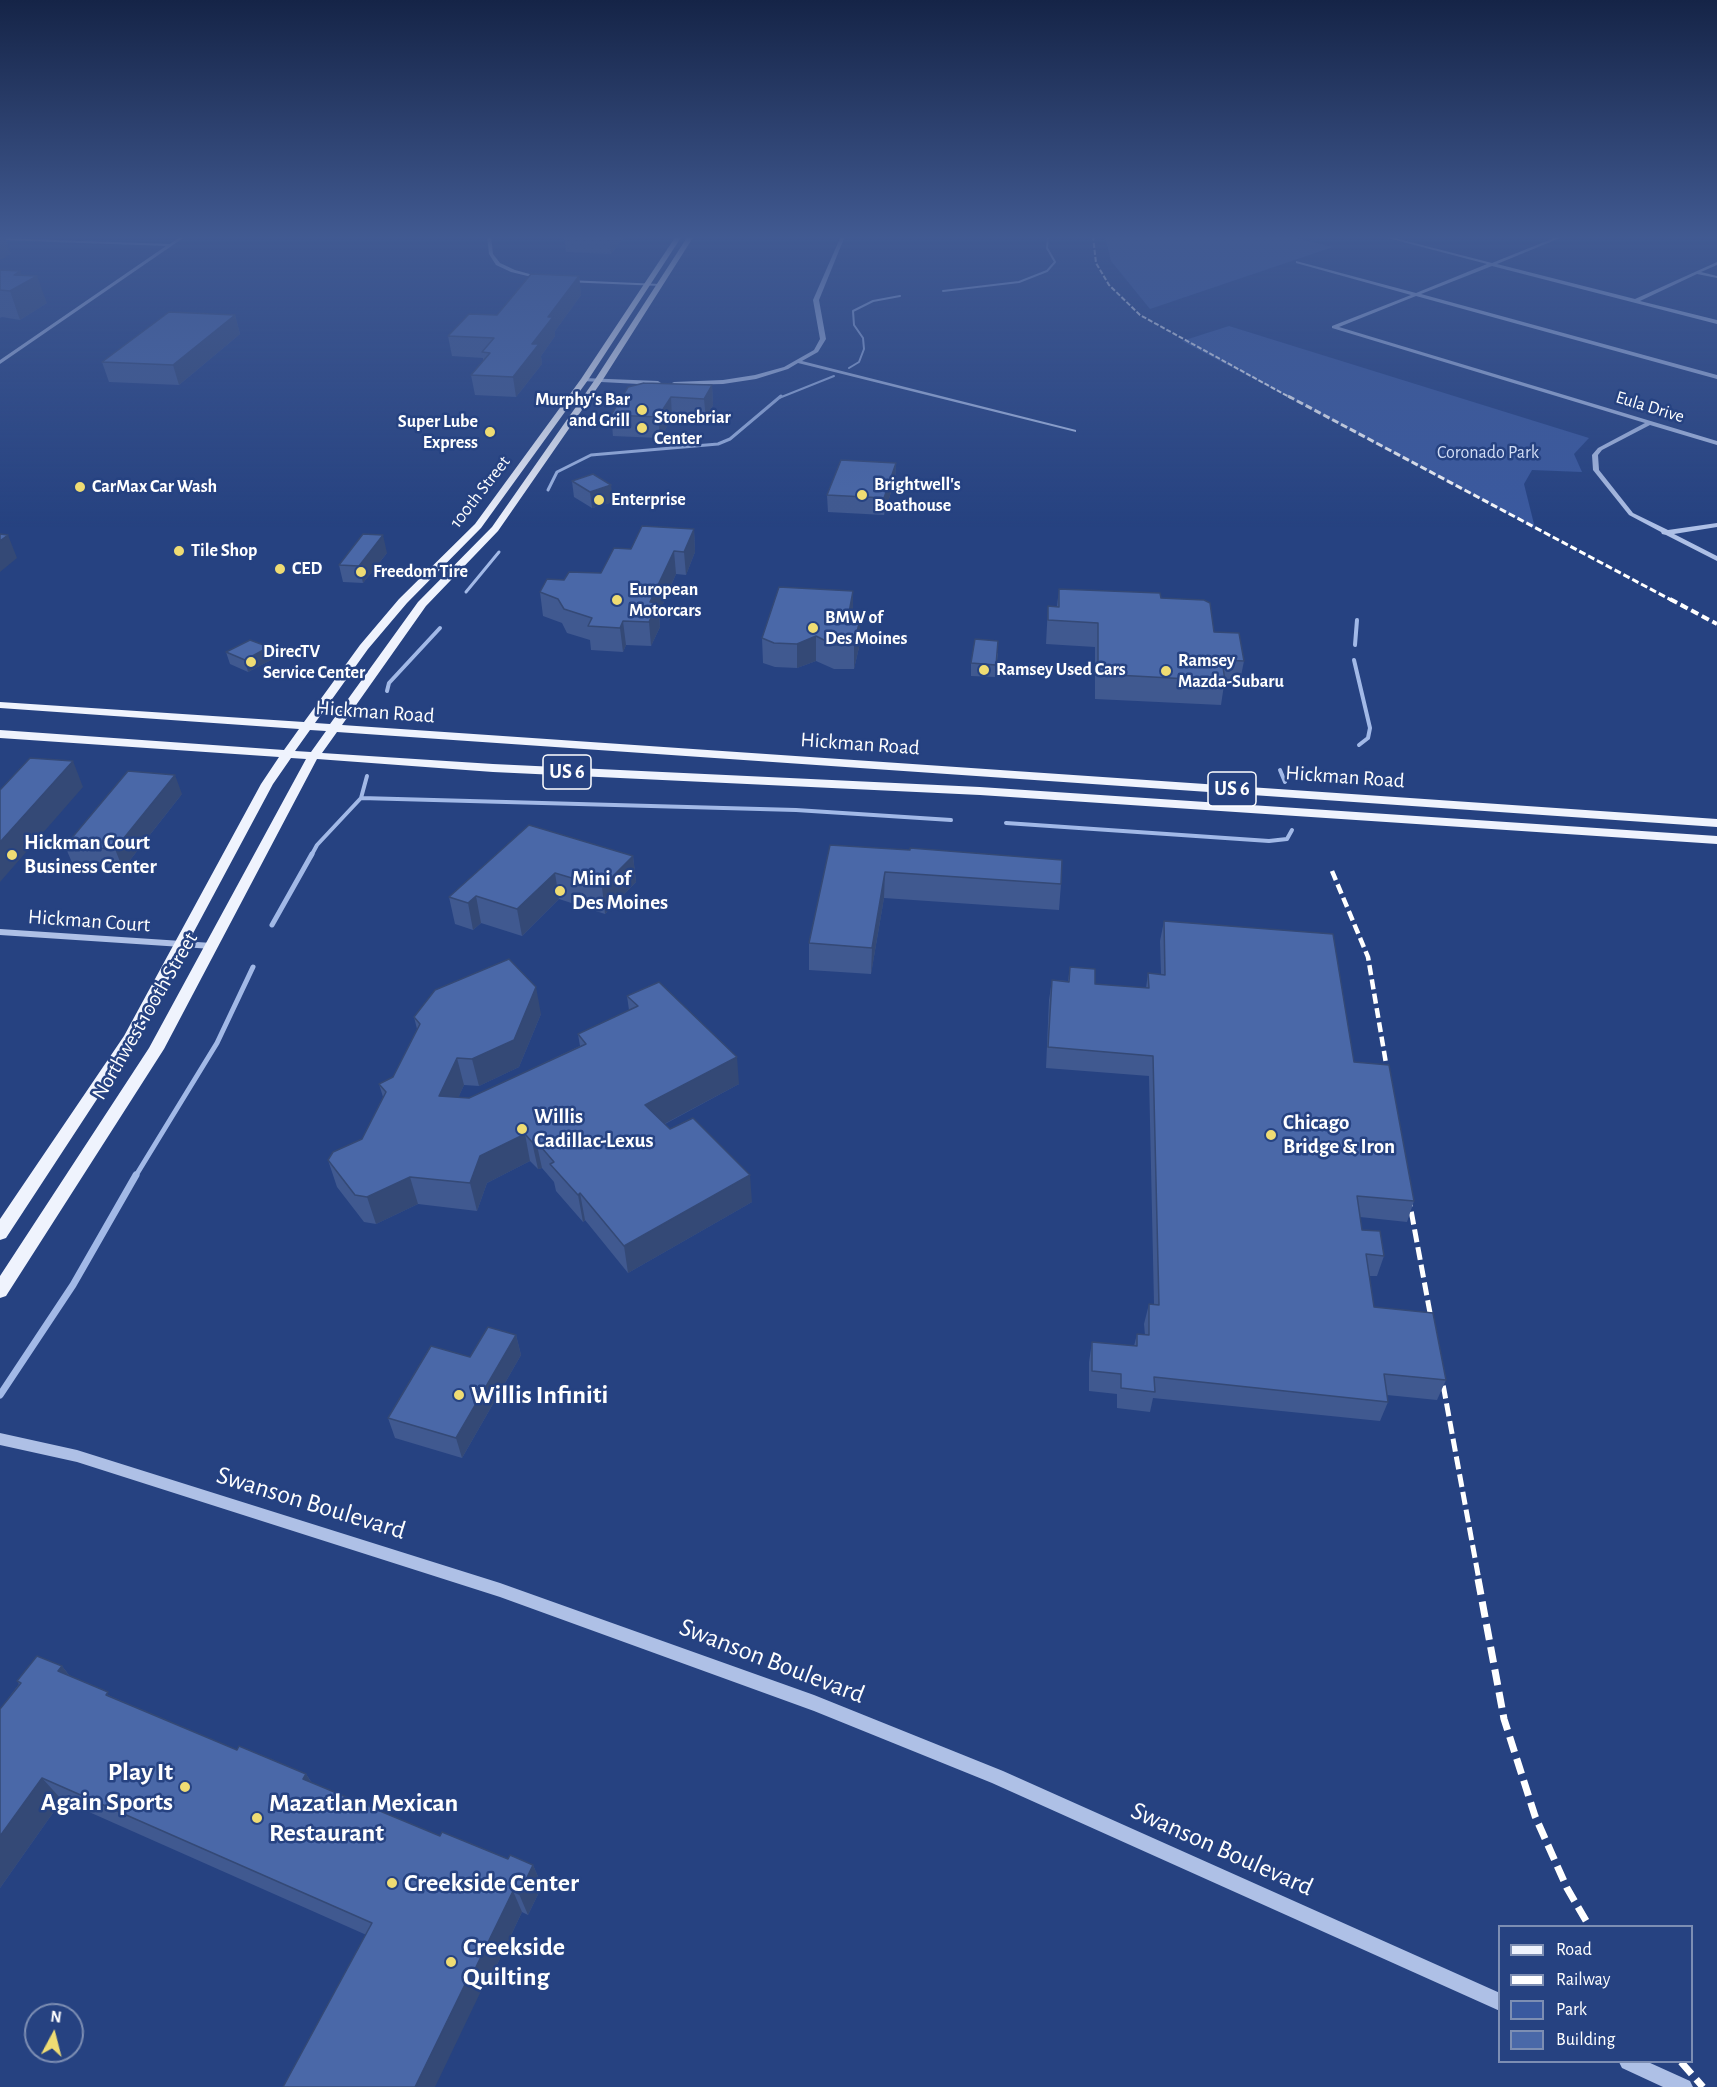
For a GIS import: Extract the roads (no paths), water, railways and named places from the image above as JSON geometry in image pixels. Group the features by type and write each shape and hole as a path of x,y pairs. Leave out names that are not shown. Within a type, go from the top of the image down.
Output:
{"main road":[{"name":"100th Street","path":"287,753 364,647 403,601 478,526 584,380 615,333"},
{"name":"100th Street","path":"314,755 422,604 495,529 629,333"},
{"name":"Hickman Road","path":"0,705 1716,825"},
{"name":"Hickman Road","path":"0,734 593,773 980,791 1717,840"},
{"name":"Northwest 100th Street","path":"0,1233 130,1038 267,784 287,753"},
{"name":"Northwest 100th Street","path":"0,1291 156,1049 314,755"}],"street":[{"path":"0,362 41,333"},
{"path":"584,380 679,384 723,382 772,373 800,362 816,351 823,339 822,333"},
{"name":"Eula Drive","path":"1355,333 1717,443"},
{"path":"1557,333 1717,377"},
{"path":"0,351 15,351"},
{"path":"800,362 1074,431"},
{"path":"1649,423 1600,449 1593,462 1631,514 1717,560"},
{"path":"1664,533 1717,525"},
{"name":"Hickman Court","path":"0,932 180,946 212,946"},
{"name":"Swanson Boulevard","path":"0,1439 77,1456 388,1554 588,1620 729,1671 997,1778 1498,2001"},
{"path":"1632,2063 1684,2087"}],"waterway":[{"path":"849,368 859,362 864,349 863,338 860,333"},
{"path":"779,398 834,376"},
{"path":"548,490 557,472 591,455 718,444 730,439 781,396"},
{"path":"466,592 499,552"},
{"path":"1355,645 1357,620"},
{"path":"387,691 389,683 440,628"},
{"path":"1354,660 1370,728 1368,738 1359,745"},
{"path":"1280,770 1285,782"},
{"path":"361,798 367,776"},
{"path":"311,856 317,845 361,798"},
{"path":"361,798 796,810 951,820"},
{"path":"1006,823 1269,841 1287,839 1292,830"},
{"path":"272,925 312,854"},
{"path":"135,1177 217,1043 253,967"},
{"path":"0,1395 73,1285 136,1175"}],"railway":[{"path":"1173,333 1291,398"},
{"path":"1288,396 1673,601"},
{"path":"1670,599 1717,624"},
{"path":"1332,871 1368,957 1389,1081"},
{"path":"1408,1194 1433,1329"},
{"path":"1440,1368 1479,1580"},
{"path":"1478,1579 1504,1719 1535,1816 1567,1888 1588,1925"},
{"path":"1682,2063 1703,2087"}],"place":[{"name":"Murphy's Bar and Grill","path":"642,410"},
{"name":"Stonebriar Center","path":"642,428"},
{"name":"Super Lube Express","path":"490,432"},
{"name":"CarMax Car Wash","path":"80,487"},
{"name":"Brightwell's Boathouse","path":"862,495"},
{"name":"Enterprise","path":"599,500"},
{"name":"Tile Shop","path":"179,551"},
{"name":"CED","path":"280,569"},
{"name":"Freedom Tire","path":"361,572"},
{"name":"European Motorcars","path":"617,600"},
{"name":"BMW of Des Moines","path":"813,628"},
{"name":"DirecTV Service Center","path":"251,662"},
{"name":"Ramsey Used Cars","path":"984,670"},
{"name":"Ramsey Mazda-Subaru","path":"1166,671"},
{"name":"Hickman Court Business Center","path":"12,855"},
{"name":"Mini of Des Moines","path":"560,891"},
{"name":"Willis Cadillac-Lexus","path":"522,1129"},
{"name":"Chicago Bridge & Iron","path":"1271,1135"},
{"name":"Willis Infiniti","path":"459,1395"},
{"name":"Play It Again Sports","path":"185,1787"},
{"name":"Mazatlan Mexican Restaurant","path":"257,1818"},
{"name":"Creekside Center","path":"392,1883"},
{"name":"Creekside Quilting","path":"451,1962"}],"park label":[{"name":"Coronado Park","path":"1488,453"}]}
